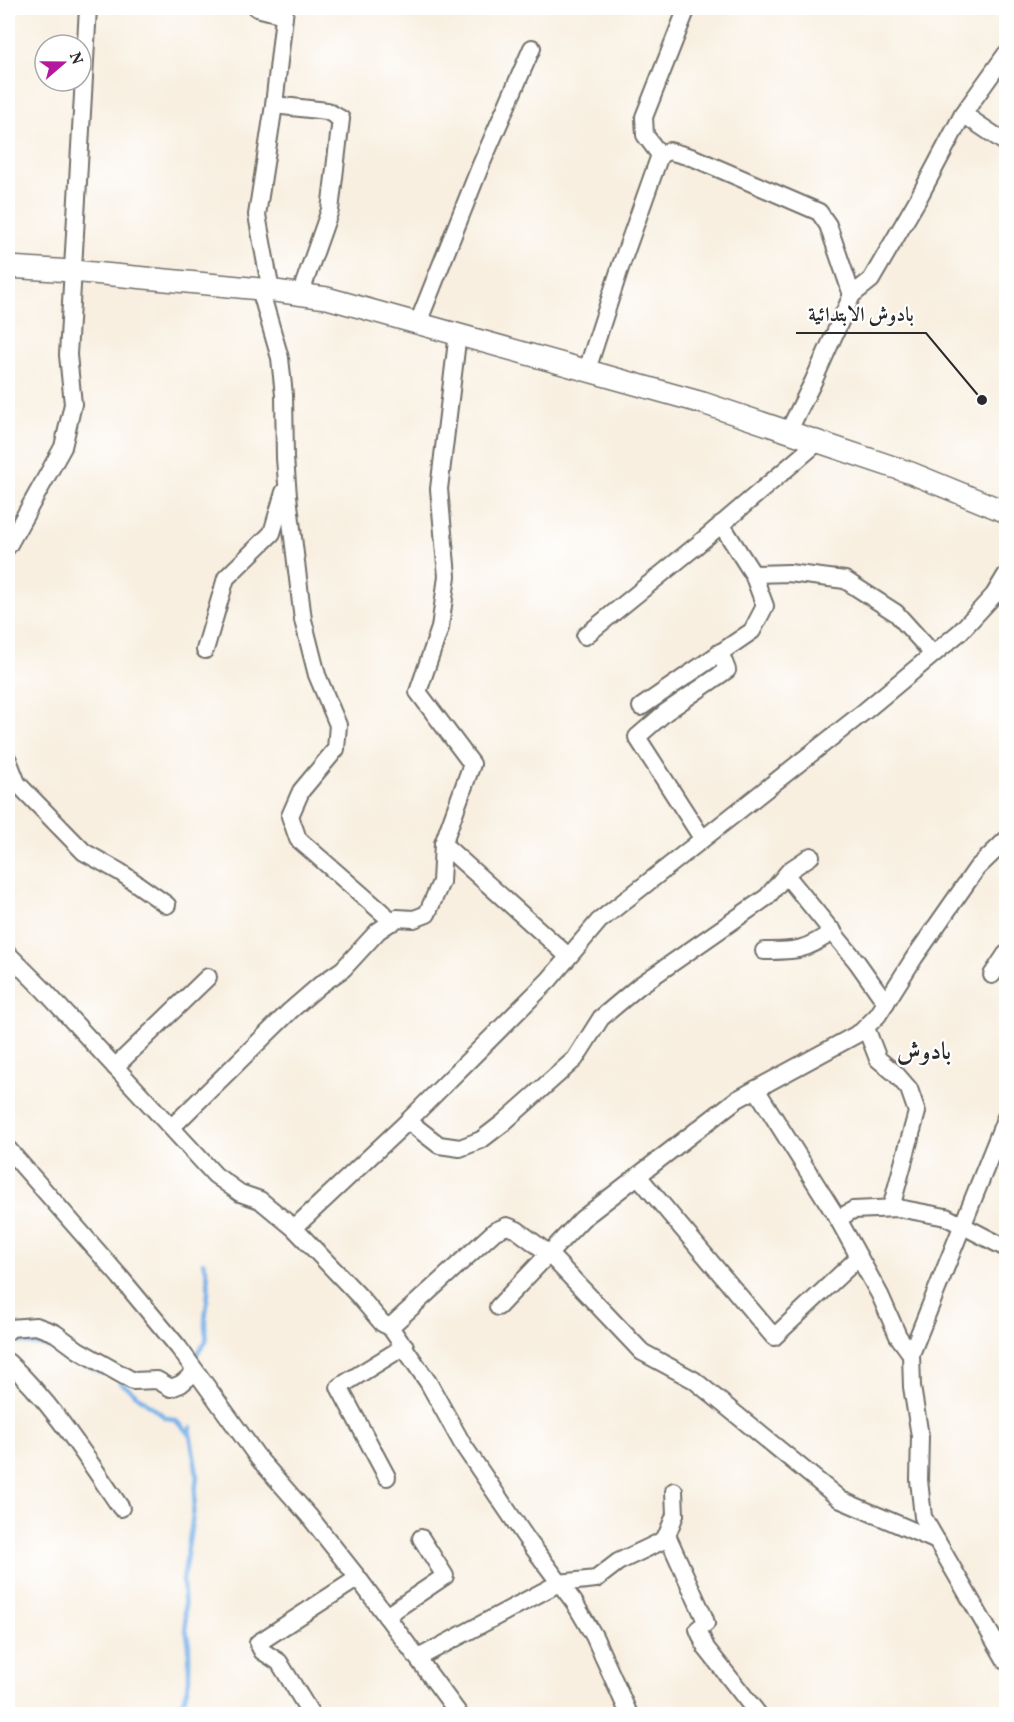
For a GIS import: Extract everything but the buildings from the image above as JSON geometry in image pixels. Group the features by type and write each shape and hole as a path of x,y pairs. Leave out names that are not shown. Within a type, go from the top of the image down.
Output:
{"street":[{"path":"8,546 63,447 73,404 68,355 88,8"},
{"path":"256,8 284,11 274,105 256,215 265,290 280,358 285,395 285,458 303,620 317,675 338,725 336,749 301,791 290,816 298,839 393,922"},
{"path":"660,155 645,135 644,117 687,8"},
{"path":"418,322 480,167 532,48"},
{"path":"788,432 852,295 871,280 918,199 963,114 1006,54"},
{"path":"274,105 327,111 341,119 330,210 300,295"},
{"path":"963,114 1006,143"},
{"path":"587,370 660,155 669,151 694,158 819,212 828,225 852,295"},
{"path":"8,267 72,271 327,298 704,403 910,473 1006,512"},
{"path":"172,1127 290,1011 343,969 378,931 398,918 414,919 428,914 441,882 443,844 472,764 418,692 440,628 447,576 439,489 458,333"},
{"path":"585,636 696,546 818,442"},
{"path":"205,650 226,578 272,533 287,482"},
{"path":"641,707 752,630 765,606 753,574 721,524"},
{"path":"753,574 789,573 845,580 896,613 933,654"},
{"path":"294,1228 408,1121 549,980 599,921 865,711 960,632 994,595 1006,575"},
{"path":"702,838 637,737 666,712 727,670 720,652"},
{"path":"8,760 17,783 84,852 120,872 167,905"},
{"path":"498,1307 582,1219 736,1100 866,1028 878,1016 956,895 977,868 1006,840"},
{"path":"443,844 568,956"},
{"path":"408,1121 439,1145 460,1148 481,1140 574,1059 601,1018 648,980 767,897 786,875 811,856"},
{"path":"786,875 833,931 886,1003"},
{"path":"764,951 794,951 817,943 833,931"},
{"path":"8,954 215,1175 240,1193 260,1200 294,1228 382,1323 390,1327 428,1382 463,1445 526,1538 574,1602 594,1636 629,1714"},
{"path":"992,975 1006,954"},
{"path":"115,1066 208,977"},
{"path":"866,1028 878,1059 909,1089 917,1112 891,1208"},
{"path":"756,1089 838,1219 880,1295 898,1336 911,1354"},
{"path":"1006,1117 911,1354 912,1388 921,1436 920,1480 923,1517 1006,1661"},
{"path":"8,1149 179,1348 259,1460 309,1516 358,1578 459,1714"},
{"path":"638,1176 774,1337 859,1257"},
{"path":"838,1219 853,1210 891,1208 946,1217 1006,1248"},
{"path":"390,1327 495,1231 507,1226 517,1230 548,1253 642,1352 694,1380 841,1500 937,1541"},
{"path":"8,1331 10,1328 36,1326 55,1333 78,1350 133,1381 158,1380 171,1388 181,1384 195,1372"},
{"path":"387,1477 339,1387 405,1346"},
{"path":"8,1362 30,1383 65,1426 122,1508"},
{"path":"418,1658 559,1583 596,1579 618,1562 660,1542 667,1535 675,1515 674,1491"},
{"path":"667,1535 704,1617 706,1623 698,1629 706,1648 758,1714"},
{"path":"386,1616 445,1576 421,1538"},
{"path":"311,1714 279,1662 262,1651 258,1643 358,1578"}],"waterway":[{"path":"192,1360 205,1343 206,1338 208,1276 203,1262"},
{"path":"19,1342 53,1348 102,1373"},
{"path":"120,1382 165,1417 175,1420 190,1434"},
{"path":"178,1714 189,1679 189,1646 183,1580 197,1474 190,1434 191,1427"}],"place":[{"name":"بادوش الابتدائية","path":"982,400"}],"district":[{"name":"بادوش","path":"924,1051"}]}
